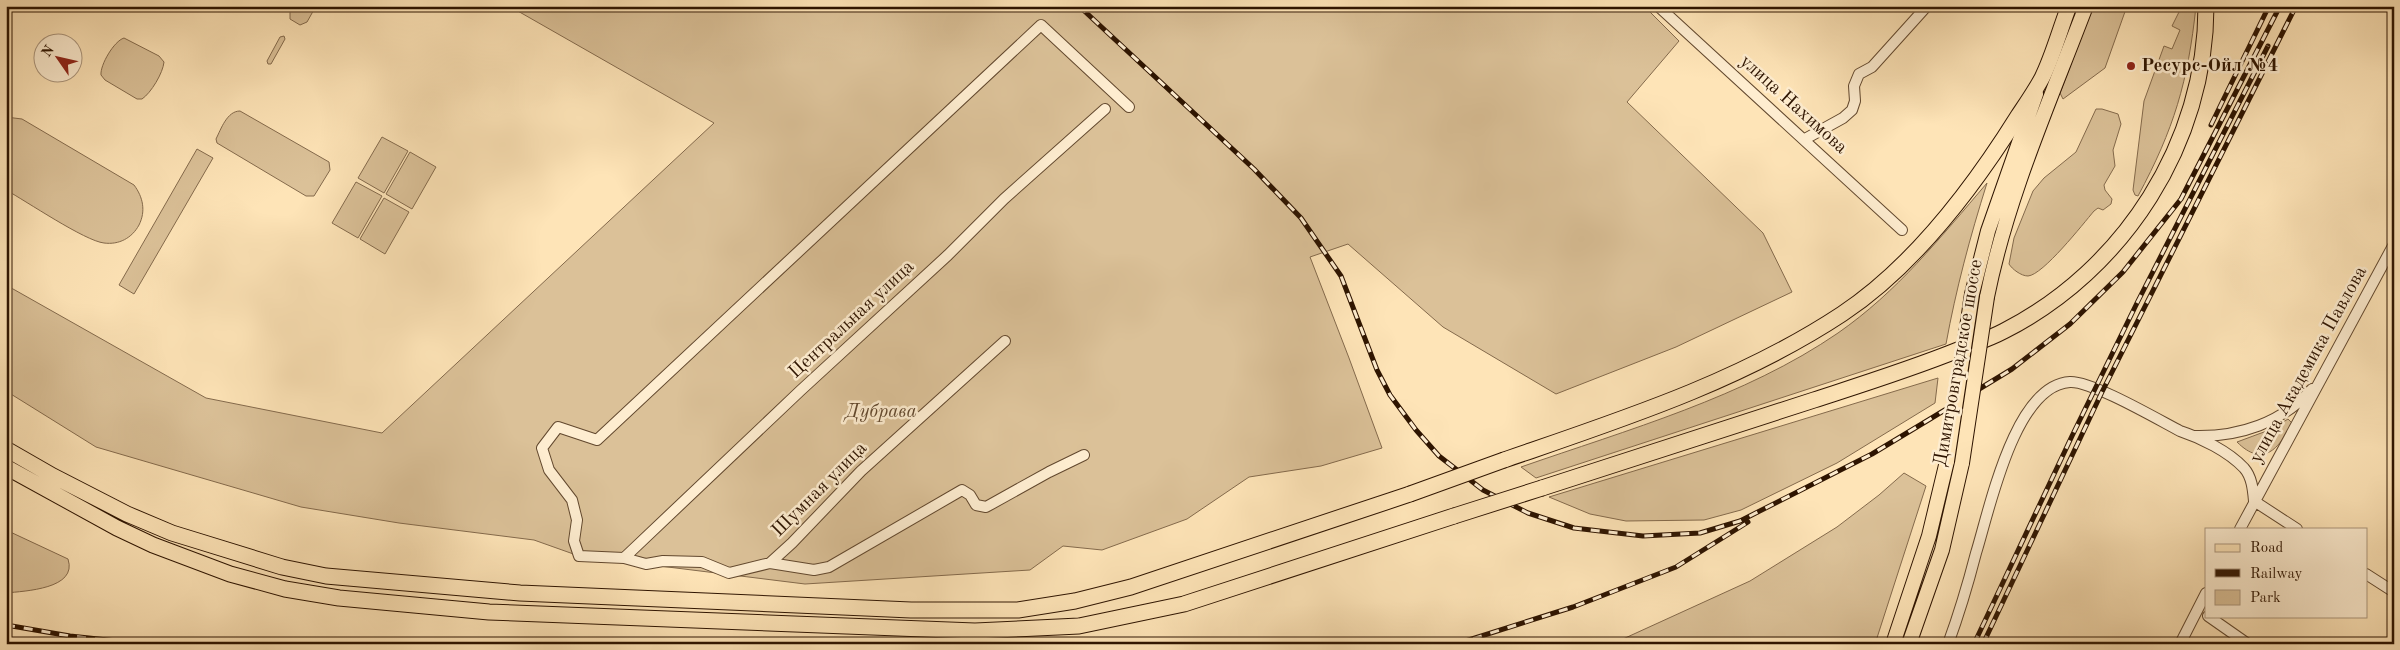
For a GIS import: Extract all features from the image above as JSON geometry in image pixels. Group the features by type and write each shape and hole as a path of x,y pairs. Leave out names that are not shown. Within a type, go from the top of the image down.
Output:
{"highway":[{"name":"Димитровградское шоссе","path":"2042,77 2069,6"},
{"path":"6,467 117,528 154,545 230,574 285,589 339,598 499,612 975,631 1079,626 1184,604 1923,364 2002,332 2046,307 2085,276 2120,241 2160,182 2177,145 2196,82 2202,54 2206,6"},
{"path":"6,449 61,481 127,514 172,533 239,556 326,576 520,593 911,610 1018,610 1075,601 1131,587 1410,494 1648,411 1736,373 1799,341 1844,313 1878,288 1908,258 1961,198 2001,144 2042,77"}],"main road":[{"name":"Димитровградское шоссе","path":"1909,644 1925,604 1942,550 1962,463 1987,297 2002,240 2020,184 2086,6"},
{"name":"Димитровградское шоссе","path":"1893,644 1929,536 1946,461 1972,294 1988,231 2042,77"}],"street":[{"name":"улица Нахимова","path":"1658,6 1902,230"},
{"path":"1805,139 1843,118 1852,110 1855,101 1854,86 1859,74 1872,66 1927,6"},
{"path":"1084,455 986,506 976,505 970,495 962,490 829,567 814,570 770,563 729,573 702,562 663,561 646,564 624,558 579,556 574,541 577,520 572,500 549,470 542,448 558,427 597,440 1041,26 1129,107"},
{"name":"Центральная улица","path":"624,558 948,255 1004,199 1105,109"},
{"name":"улица Академика Павлова","path":"2240,528 2394,244"},
{"name":"Шумная улица","path":"770,563 861,472 1005,341"},
{"path":"2194,436 2230,434 2264,424 2280,416 2307,394 2329,366"},
{"path":"1948,644 2006,452 2026,415 2049,390 2069,382 2087,384 2180,431 2194,436 2227,455 2245,469 2251,481 2254,501 2295,528"},
{"path":"2368,575 2394,592"},
{"path":"2180,644 2204,614"},
{"path":"2210,618 2248,644"}],"green space":[{"path":"293,6 316,6 307,22 300,25 290,19 290,12"},
{"name":"Дубрава","path":"509,6 1644,6 1679,41 1627,102 1763,233 1792,292 1676,347 1556,394 1443,327 1348,244 1310,257 1382,448 1321,466 1249,477 1187,519 1102,550 1063,546 1030,570 805,584 579,556 534,540 399,523 301,507 96,447 6,391 6,285 206,398 382,433 714,123"},
{"path":"2093,6 2127,6 2105,68 2063,99 2060,93"},
{"path":"2182,6 2196,6 2184,82 2161,149 2138,196 2135,195 2133,190 2144,101 2164,46 2172,49 2180,30 2172,26"},
{"path":"284,36 285,39 271,64 268,64 267,61 280,37"},
{"path":"124,38 159,56 164,62 156,82 142,99 137,99 105,80 101,75 108,54"},
{"path":"2096,109 2118,114 2121,124 2113,150 2115,166 2104,185 2105,190 2112,199 2111,204 2103,210 2098,208 2094,211 2063,248 2043,267 2028,276 2022,275 2009,264 2014,238 2033,191 2044,178 2076,152"},
{"path":"240,111 329,162 330,170 314,196 306,196 217,143 216,139 225,121 231,114"},
{"path":"6,117 22,119 134,185 140,194 143,209 139,225 133,234 115,243 95,241 6,190"},
{"path":"382,137 408,151 384,193 358,178"},
{"path":"197,149 213,158 134,294 119,285"},
{"path":"410,152 436,167 412,209 386,194"},
{"path":"356,182 382,196 358,238 332,223"},
{"path":"1987,183 1964,263 1946,344 1536,478 1521,467 1643,425 1725,394 1802,356 1838,333 1880,300 1917,263"},
{"path":"384,198 409,212 385,254 360,239"},
{"path":"1938,378 1935,403 1837,463 1741,510 1704,520 1626,521 1590,514 1549,497"},
{"path":"2288,419 2292,423 2282,441 2269,452 2255,454 2246,450 2237,442 2272,429"},
{"path":"1904,473 1926,486 1875,644 1612,644 1750,581 1837,527"},
{"path":"6,530 68,559 69,569 65,577 58,582 37,589 6,593"}],"railway":[{"path":"1079,6 1254,169 1301,218 1341,276 1377,370 1390,395 1416,430 1439,456 1483,490 1528,513 1574,528 1643,536 1700,533 1740,521 1872,454 2012,369 2070,324 2123,272 2181,199 2280,6"},
{"path":"2211,125 2269,6"},
{"path":"1983,644 2102,392 2296,6"},
{"path":"1974,644 2137,303 2268,46"},
{"path":"1456,644 1573,607 1676,567 1748,522"},
{"path":"6,625 70,636 145,644"}],"place":[{"name":"Ресурс-Ойл №4","path":"2131,66"}]}
